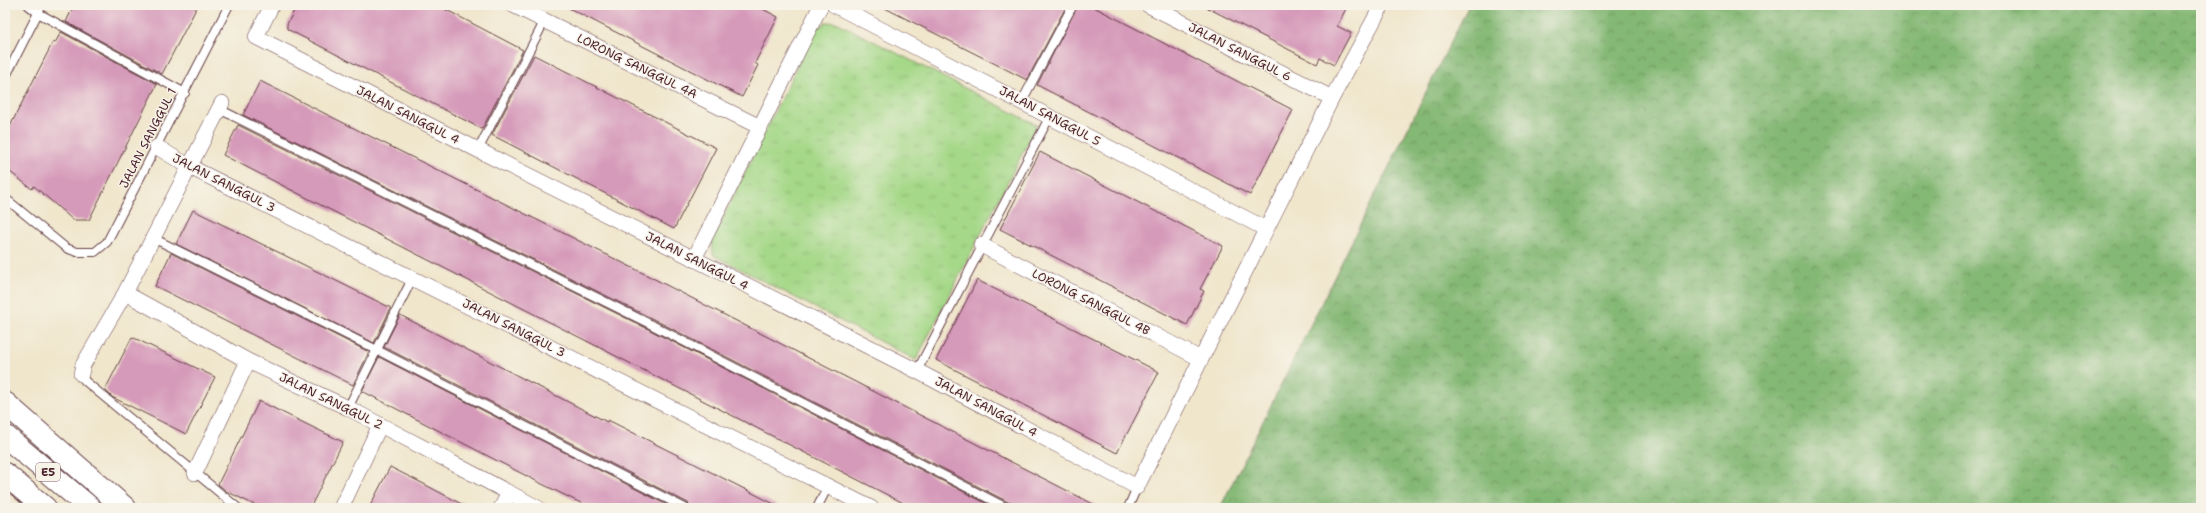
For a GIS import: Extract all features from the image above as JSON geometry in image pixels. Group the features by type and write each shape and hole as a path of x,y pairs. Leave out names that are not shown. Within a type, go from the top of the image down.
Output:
{"highway":[{"path":"5,402 125,508"},
{"name":"E5","path":"5,436 90,508"},
{"name":"E5","path":"5,474 45,508"},
{"path":"5,489 32,508"}],"street":[{"name":"JALAN SANGGUL 4","path":"272,5 256,36 478,150 917,371 1137,487"},
{"name":"LORONG SANGGUL 4A","path":"513,5 760,127"},
{"path":"694,259 821,5"},
{"name":"JALAN SANGGUL 5","path":"834,5 1022,101 1266,229"},
{"name":"JALAN SANGGUL 6","path":"1148,5 1332,98"},
{"path":"1137,487 1332,98 1382,5"},
{"path":"81,374 83,365 125,292 220,106"},
{"name":"JALAN SANGGUL 3","path":"157,147 190,167 413,277 871,508"},
{"name":"LORONG SANGGUL 4B","path":"982,244 1201,359"},
{"name":"JALAN SANGGUL 2","path":"125,292 248,361 348,408 538,508"},
{"path":"195,473 248,361"},
{"path":"341,508 380,425"},
{"path":"501,508 509,493"}],"lane":[{"path":"28,5 38,13 185,93"},
{"path":"5,78 42,5"},
{"name":"JALAN SANGGUL 1","path":"5,198 66,248 77,252 95,252 107,242 229,5"},
{"path":"1022,101 1073,5"},
{"path":"478,150 545,20"},
{"path":"220,106 650,324 1007,508"},
{"path":"917,371 1050,116"},
{"path":"153,238 377,350 685,508"},
{"path":"348,408 413,277"},
{"path":"81,374 85,381 238,508"},
{"path":"817,508 828,486"},
{"path":"1128,508 1137,487"}],"green space":[{"path":"1469,5 2201,5 2201,508 1220,508"},
{"path":"827,22 838,23 1037,125 916,360 713,255 712,240 816,28"}],"building":[{"path":"74,5 198,5 162,74 66,22"},
{"path":"297,5 437,5 523,50 482,129 287,29 287,24"},
{"path":"563,5 755,5 778,17 755,63 758,65 742,97"},
{"path":"879,5 1067,5 1027,80"},
{"path":"1078,5 1090,5 1293,110 1250,195 1037,85"},
{"path":"1202,5 1348,5 1337,26 1351,33 1334,65 1320,58 1317,64"},
{"path":"61,32 157,84 89,220 73,220 34,186 32,189 5,168 5,136 53,42 55,43"},
{"path":"534,55 716,148 674,229 492,135"},
{"path":"260,81 635,269 1101,508 1012,508 1010,503 653,319 243,115"},
{"path":"238,125 648,329 995,508 913,508 223,155"},
{"path":"1040,152 1223,246 1200,289 1204,291 1187,325 1000,229"},
{"path":"193,210 391,308 374,343 176,244"},
{"path":"171,253 369,352 353,385 155,286"},
{"path":"977,280 1159,372 1117,453 936,360"},
{"path":"400,315 607,422 608,420 782,508 690,508 688,503 384,347"},
{"path":"132,337 215,377 186,434 112,397 105,390"},
{"path":"379,357 673,508 591,508 544,485 362,391"},
{"path":"259,401 343,442 310,508 261,508 226,491 218,484"},
{"path":"390,467 422,483 469,508 369,508"}]}
